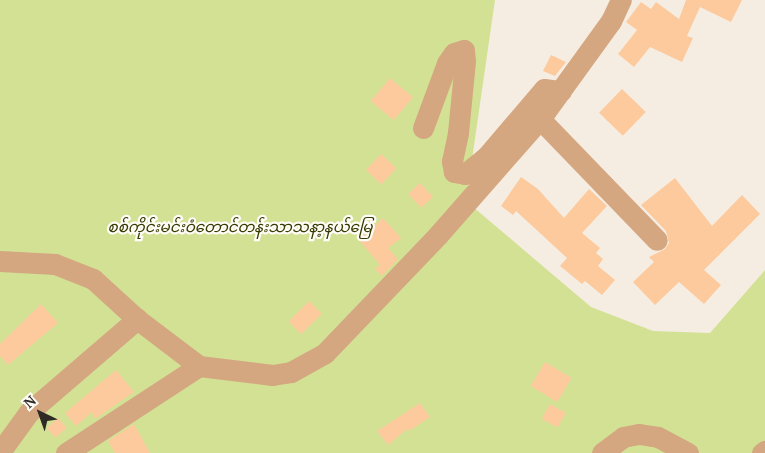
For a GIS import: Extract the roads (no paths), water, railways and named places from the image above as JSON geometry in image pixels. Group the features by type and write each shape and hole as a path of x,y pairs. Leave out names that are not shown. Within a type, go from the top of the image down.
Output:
{"street":[{"path":"0,261 54,264 78,271 93,278 137,320 199,366 272,375 291,372 325,352 438,235 540,119 611,21 621,0"},
{"path":"423,128 447,63 454,53 464,50 465,62 458,133 452,161 454,172 465,174 486,157 544,89 561,91"},
{"path":"540,119 656,240"},
{"path":"0,452 29,412 137,320"},
{"path":"66,453 199,366"},
{"path":"602,453 624,437 639,434 658,437 688,453"}],"park label":[{"name":"စစ်ကိုင်းမင်းဝံတောင်တန်းသာသနာ့နယ်မြေ","path":"240,227"}]}
